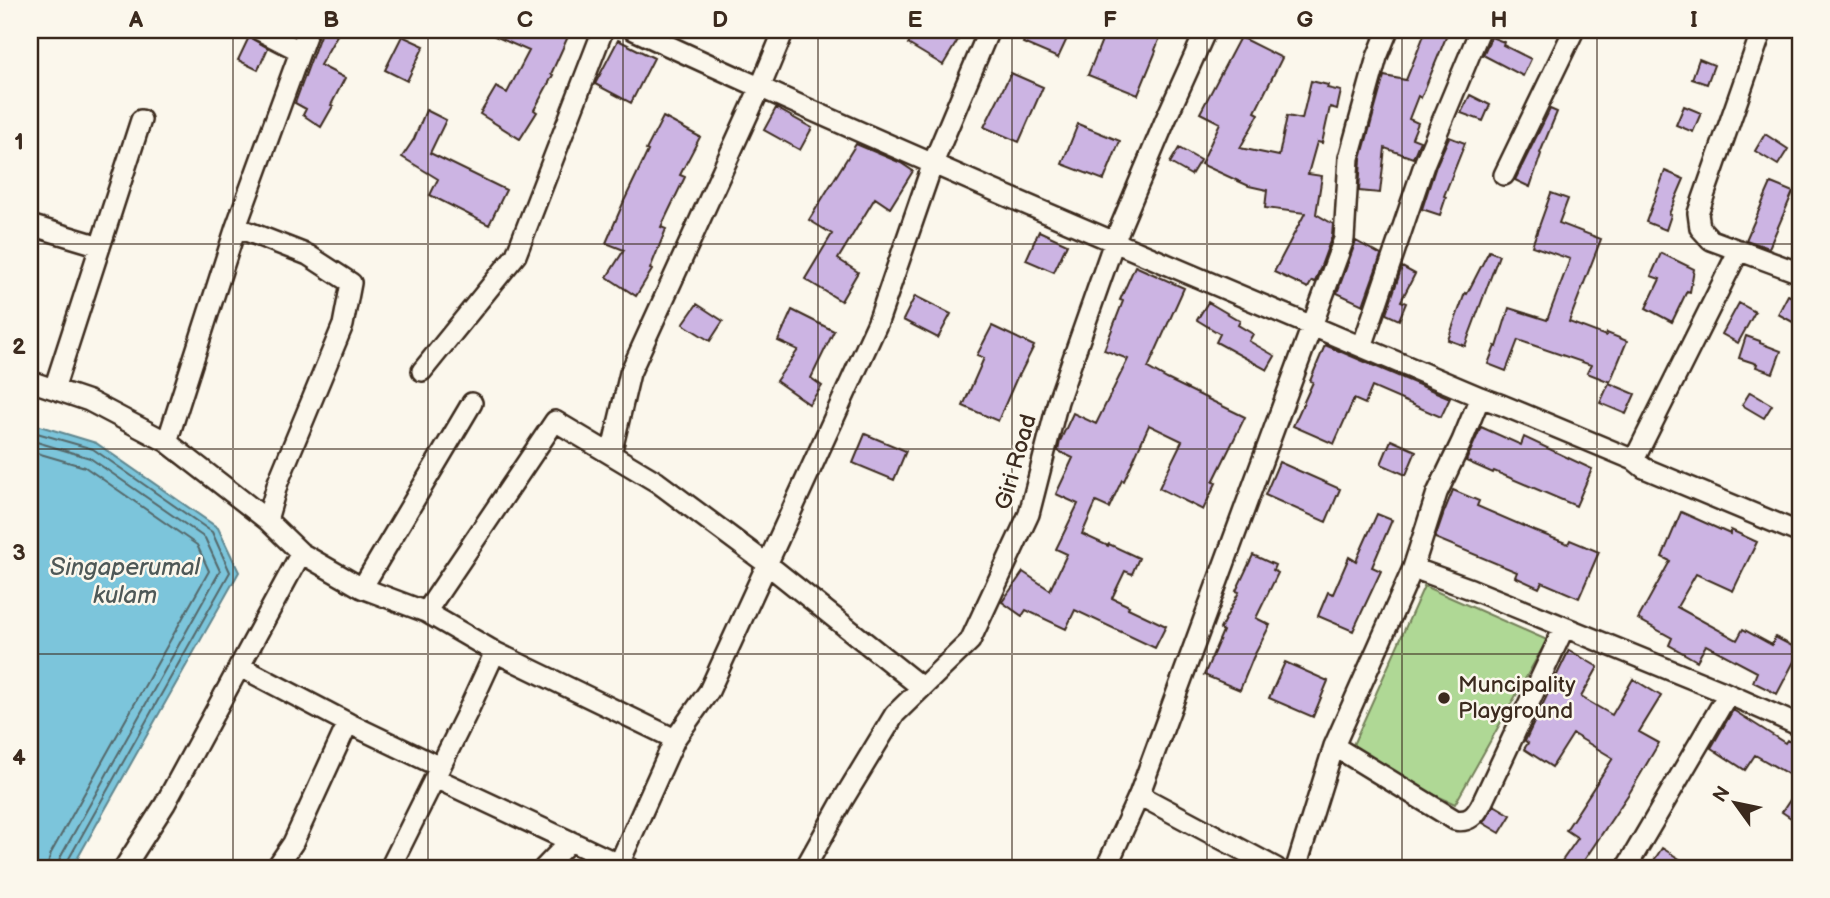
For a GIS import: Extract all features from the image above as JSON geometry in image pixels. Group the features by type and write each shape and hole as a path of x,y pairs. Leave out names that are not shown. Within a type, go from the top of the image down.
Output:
{"street":[{"path":"259,30 300,51"},
{"path":"167,442 236,227 308,30"},
{"path":"422,371 516,255 603,30"},
{"path":"634,30 760,88 1114,242 1634,460 1644,468 1800,533"},
{"path":"611,454 630,373 784,30"},
{"path":"239,666 438,773 570,841 625,866 674,739 709,691 878,322 933,163 989,30"},
{"name":"Giri Road","path":"805,868 895,714 970,641 1029,514 1058,401 1114,242 1206,30"},
{"path":"1106,868 1139,795 1344,239 1349,158 1377,57 1388,30"},
{"path":"1362,347 1425,162 1480,30"},
{"path":"1504,175 1574,30"},
{"path":"1762,30 1698,213 1700,228 1710,240 1800,273"},
{"path":"54,390 141,120"},
{"path":"30,225 100,246"},
{"path":"236,227 308,255 351,283 343,325 278,482 267,520"},
{"path":"1634,460 1739,250"},
{"path":"30,381 89,401 167,442 267,520 301,553 362,588 426,612 495,652 674,739"},
{"path":"1296,868 1334,746 1413,568 1437,493 1480,397"},
{"path":"362,588 472,403"},
{"path":"426,612 555,421 657,482 767,564 921,687"},
{"path":"124,868 165,804 301,553"},
{"path":"1413,568 1472,589 1800,726"},
{"path":"1334,746 1455,820 1463,822 1472,818 1478,812 1564,628"},
{"path":"390,868 495,652"},
{"path":"1626,868 1728,694"},
{"path":"276,868 293,843 348,723"},
{"path":"1139,795 1276,868"},
{"path":"544,868 570,841"}],"green space":[{"name":"Muncipality Playground","path":"1424,586 1547,640 1455,804 1348,756"}],"water":[{"name":"Singaperumal kulam","path":"30,423 96,443 218,528 239,572 72,868 30,868"}],"building":[{"path":"322,30 340,30 320,65 345,78 321,127 303,115 306,109 295,103"},
{"path":"481,30 571,30 551,74 553,75 534,110 537,112 520,139 480,114 496,87 507,93 529,51"},
{"path":"917,30 964,30 943,65 908,44"},
{"path":"1029,30 1071,30 1058,58 1023,43"},
{"path":"1106,30 1163,30 1138,95 1088,75"},
{"path":"1426,30 1449,30 1421,98 1418,96 1409,119 1418,123 1412,138 1420,141 1413,158 1385,148 1380,193 1359,191 1361,159 1384,76 1406,80"},
{"path":"402,36 424,46 407,81 385,70"},
{"path":"249,37 268,48 258,70 238,60"},
{"path":"1240,37 1282,58 1255,112 1259,114 1240,148 1279,156 1287,116 1302,119 1311,81 1341,91 1337,109 1330,107 1322,143 1317,142 1308,174 1322,176 1316,214 1333,224 1332,236 1315,282 1312,281 1308,288 1274,272 1305,213 1265,208 1267,190 1249,186 1201,164 1220,123 1200,113"},
{"path":"1491,37 1531,59 1523,76 1483,55"},
{"path":"618,40 654,58 631,103 595,84"},
{"path":"1699,59 1714,65 1707,84 1692,79"},
{"path":"1011,73 1043,87 1019,142 984,127"},
{"path":"1470,95 1490,105 1483,121 1461,113"},
{"path":"1684,106 1701,113 1693,132 1676,125"},
{"path":"776,108 812,128 800,150 764,130"},
{"path":"1550,109 1557,112 1540,153 1530,187 1515,180"},
{"path":"426,110 446,120 430,153 506,190 489,225 430,195 438,179 402,157 414,139"},
{"path":"663,117 700,137 680,175 685,177 661,227 666,229 650,269 652,270 636,296 607,277 624,250 606,243"},
{"path":"1078,124 1120,141 1104,180 1062,164"},
{"path":"1765,134 1788,149 1778,165 1755,151"},
{"path":"1449,137 1465,143 1444,196 1446,197 1440,215 1422,209"},
{"path":"856,144 913,171 890,208 875,198 838,259 858,272 841,301 805,279 832,234 809,220"},
{"path":"1179,148 1200,160 1191,175 1170,163"},
{"path":"1665,171 1684,179 1669,214 1671,215 1666,230 1646,222"},
{"path":"1771,183 1793,192 1769,248 1746,240"},
{"path":"1551,193 1568,199 1559,223 1601,239 1569,322 1627,341 1610,382 1587,373 1591,365 1518,340 1506,371 1488,364 1495,346 1497,347 1509,308 1547,320 1570,259 1532,246"},
{"path":"1039,231 1067,244 1054,272 1026,260"},
{"path":"1356,241 1381,255 1363,305 1337,293"},
{"path":"1489,251 1499,255 1465,346 1448,340 1465,293 1467,294"},
{"path":"1661,253 1694,269 1690,292 1687,291 1672,322 1646,308 1660,279 1651,276"},
{"path":"1135,266 1184,288 1148,368 1245,417 1213,482 1216,483 1203,510 1159,488 1182,441 1149,425 1109,508 1096,502 1082,534 1139,558 1132,574 1125,571 1112,598 1166,626 1155,648 1075,610 1066,629 1026,610 1022,616 1002,602 1023,572 1050,590 1067,554 1056,549 1078,504 1056,494 1073,458 1058,451 1060,441 1073,413 1096,424 1128,359 1104,350 1123,301 1120,300"},
{"path":"1402,267 1415,274 1401,301 1406,303 1399,320 1386,314"},
{"path":"1788,295 1800,301 1800,326 1778,314"},
{"path":"915,296 951,314 938,338 903,320"},
{"path":"1208,302 1240,321 1238,325 1253,334 1249,341 1275,356 1267,370 1216,342 1220,334 1197,320"},
{"path":"1739,303 1755,312 1738,343 1722,334"},
{"path":"697,304 723,321 710,341 683,324"},
{"path":"792,310 834,331 811,378 822,386 809,404 776,381 798,350 778,341"},
{"path":"992,326 1034,346 998,421 963,406 984,358 977,355"},
{"path":"1746,336 1781,351 1773,373 1739,358"},
{"path":"1325,345 1450,398 1441,417 1372,387 1365,404 1354,399 1334,444 1293,426 1313,382 1310,381"},
{"path":"1609,383 1635,394 1626,414 1600,403"},
{"path":"1750,392 1772,405 1764,418 1742,405"},
{"path":"1481,427 1521,445 1524,437 1592,469 1576,506 1466,461"},
{"path":"865,434 906,451 894,480 853,463"},
{"path":"1391,440 1416,451 1406,475 1381,464"},
{"path":"1279,462 1340,489 1326,522 1265,495"},
{"path":"1453,490 1479,501 1477,506 1535,531 1568,544 1570,540 1599,552 1579,598 1542,582 1539,588 1515,577 1517,572 1435,538"},
{"path":"1681,512 1730,534 1731,530 1757,542 1733,591 1696,574 1677,607 1737,640 1743,629 1772,645 1775,637 1800,650 1777,694 1753,682 1757,672 1706,645 1697,661 1669,645 1672,638 1638,619 1670,561 1662,557"},
{"path":"1377,514 1392,520 1372,567 1381,571 1353,631 1318,616 1328,592 1333,594 1349,557 1356,561"},
{"path":"1253,555 1275,565 1273,570 1278,573 1256,618 1270,625 1240,690 1204,675 1223,631 1220,629 1239,592 1236,591"},
{"path":"1569,650 1598,667 1581,697 1612,715 1633,679 1661,696 1639,732 1659,743 1579,868 1557,868 1578,838 1566,830 1613,758 1573,734 1552,767 1524,749 1528,743 1525,741"},
{"path":"1285,662 1328,681 1313,717 1269,698"},
{"path":"1733,710 1785,743 1787,740 1800,748 1800,768 1795,778 1755,755 1745,770 1711,748"},
{"path":"1800,785 1800,824 1782,812"},
{"path":"1494,805 1511,815 1500,833 1483,823"},
{"path":"1662,848 1694,868 1649,868"}],"place":[{"name":"Muncipality Playground","path":"1444,698"}]}
